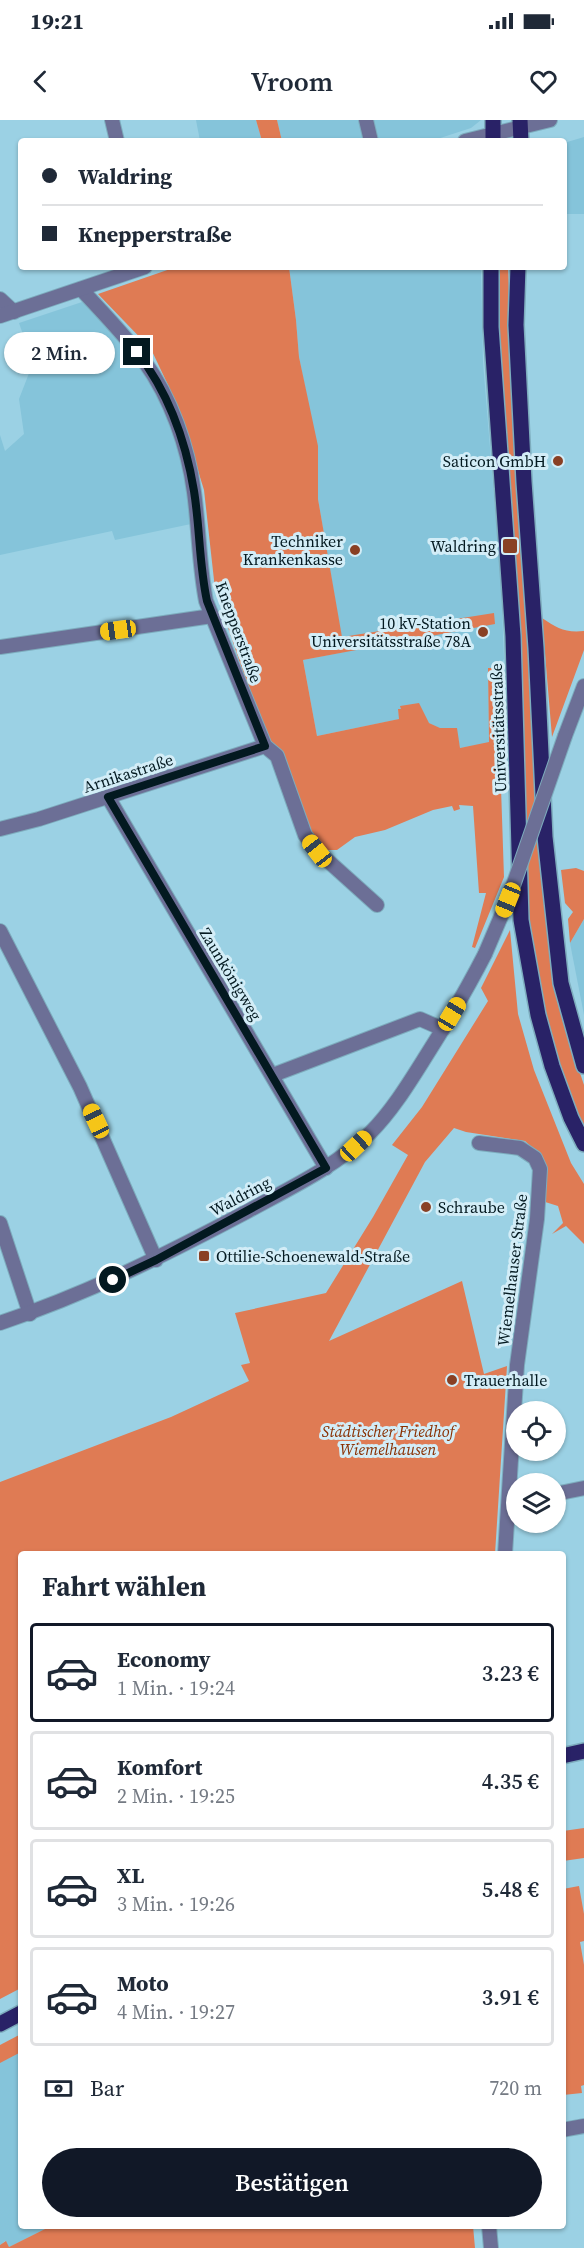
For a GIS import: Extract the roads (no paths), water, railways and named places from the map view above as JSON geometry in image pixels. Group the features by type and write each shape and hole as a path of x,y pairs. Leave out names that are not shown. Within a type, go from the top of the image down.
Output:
{"main road":[{"name":"Universitätsstraße","path":"491,270 491,327 513,636 521,920 538,1015 552,1066 571,1118 584,1144"},
{"path":"518,270 516,325 545,837 561,983 584,1066"},
{"path":"566,1755 584,1751"},
{"path":"0,2024 18,2015"}],"street":[{"path":"112,120 116,138"},
{"path":"366,120 370,138"},
{"path":"474,138 493,132 520,129 550,120"},
{"path":"0,299 7,314 136,270"},
{"name":"Knepperstraße","path":"81,289 145,363 159,385 173,417 186,450 193,485 202,580 212,616 265,746 277,756 305,835 317,851 376,905"},
{"path":"0,647 212,616"},
{"name":"Waldring","path":"0,1323 84,1293 156,1260 326,1168 356,1146 393,1107 443,1029 485,954 508,900 584,686"},
{"name":"Arnikastraße","path":"0,829 39,819 265,746"},
{"name":"Zaunkönigweg","path":"108,797 326,1168"},
{"path":"0,931 6,956 80,1087 156,1260"},
{"path":"273,1076 411,1022 420,1020 430,1022 443,1029"},
{"name":"Wiemelhauser Straße","path":"479,1143 520,1148 535,1158 540,1168 537,1219 517,1365 513,1473"},
{"path":"0,1223 30,1314"},
{"path":"566,1492 584,1488"},
{"name":"Wiemelhauser Straße","path":"505,1551 507,1533"},
{"path":"566,2129 584,2126"},
{"path":"489,2229 491,2248"}],"place":[{"name":"Saticon GmbH","path":"558,461"},
{"name":"Waldring","path":"510,546"},
{"name":"Techniker Krankenkasse","path":"355,550"},
{"name":"10 kV-Station Universitätsstraße 78A","path":"483,632"},
{"name":"Schraube","path":"426,1207"},
{"name":"Ottilie-Schoenewald-Straße","path":"204,1256"},
{"name":"Trauerhalle","path":"452,1380"}],"park label":[{"name":"Städtischer Friedhof Wiemelhausen","path":"388,1440"}]}
